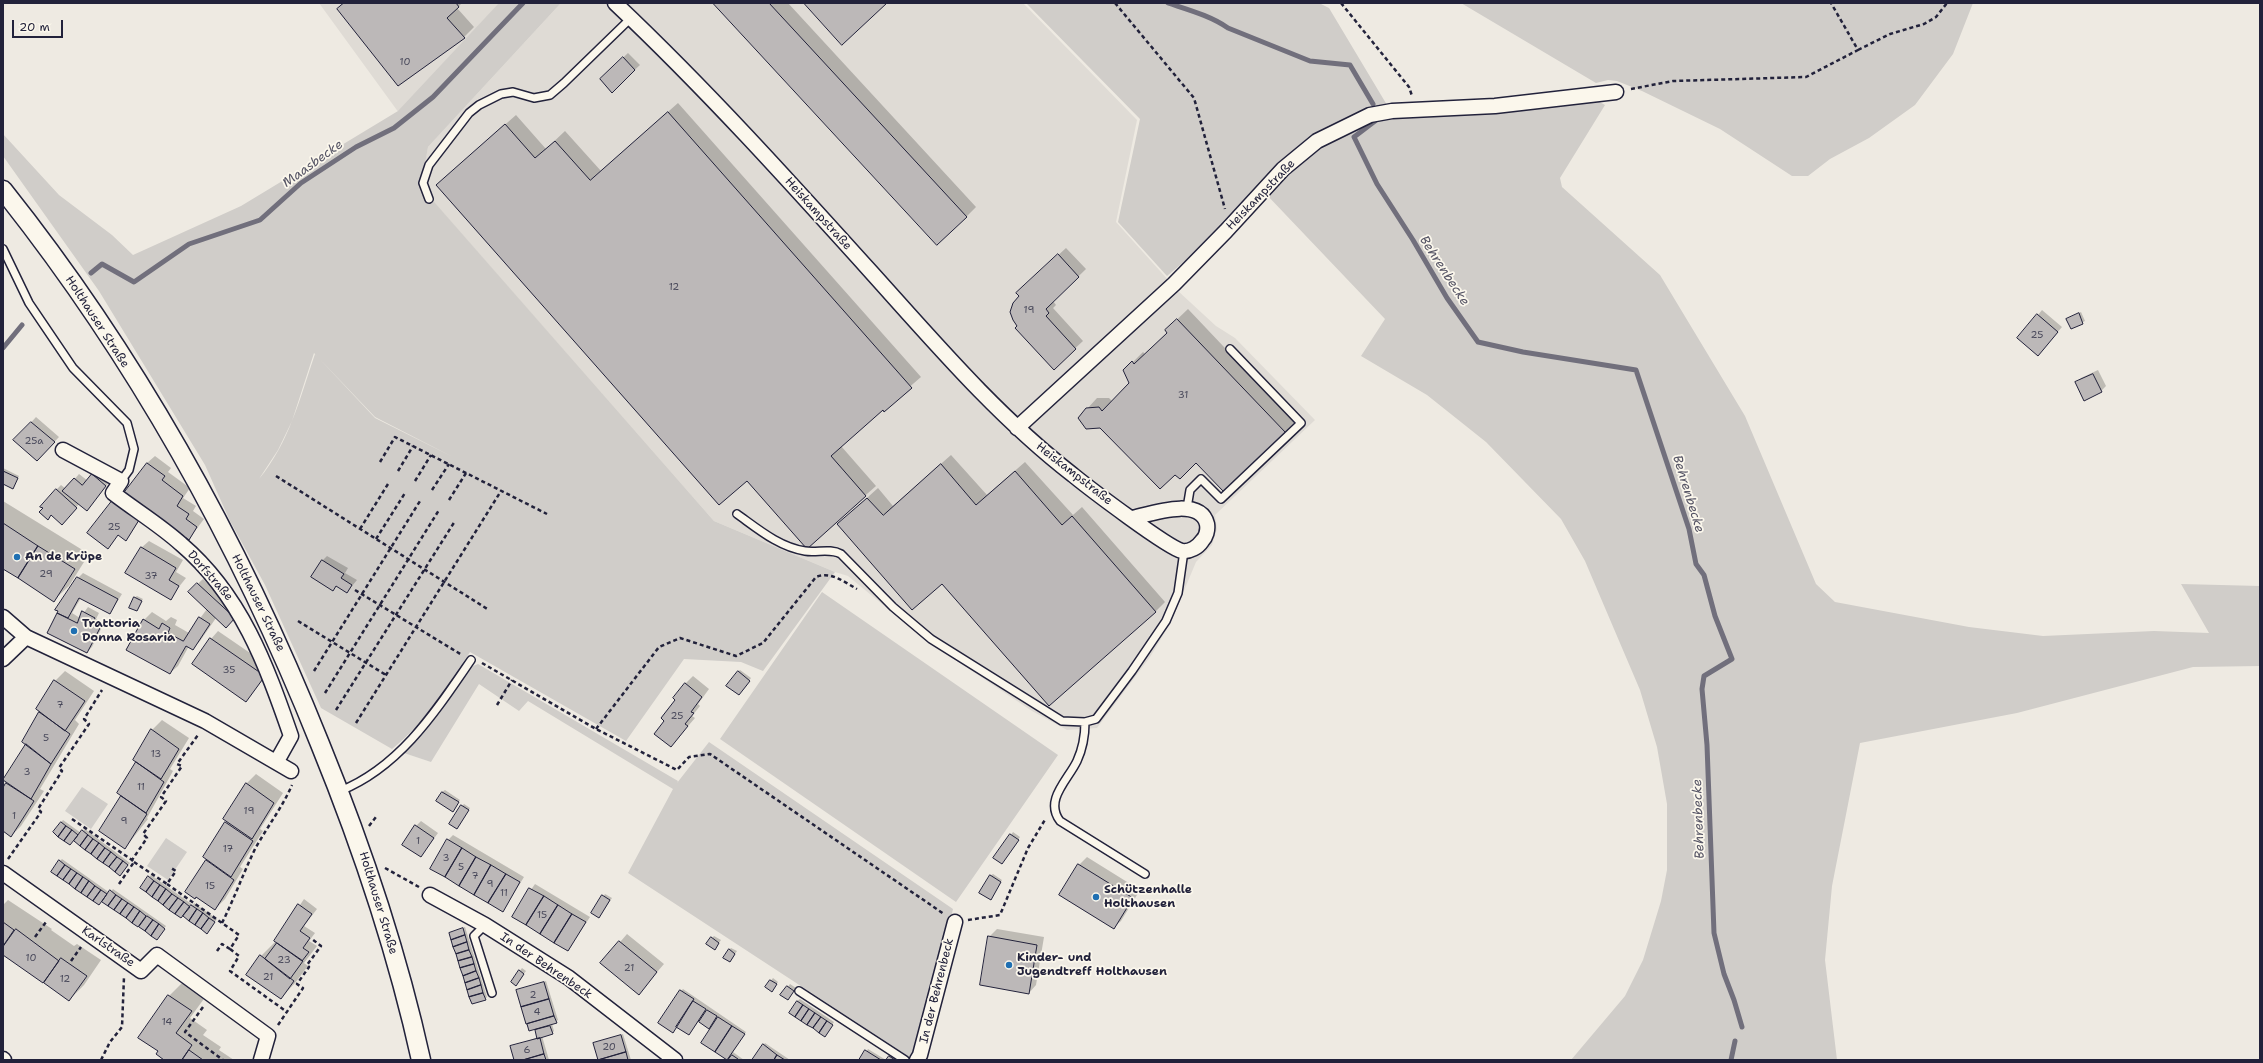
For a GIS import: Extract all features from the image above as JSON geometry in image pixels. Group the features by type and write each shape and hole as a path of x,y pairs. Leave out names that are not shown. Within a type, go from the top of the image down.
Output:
{"street":[{"name":"Heiskampstraße","path":"615,3 725,111 914,320 1017,428 1073,475 1174,548 1184,551"},
{"name":"Heiskampstraße","path":"1017,428 1174,284 1283,169 1317,141 1370,114 1392,110 1495,106 1616,92"},
{"name":"Holthauser Straße","path":"3,190 87,301 173,441 215,514 253,589 294,677 340,791 363,855 406,994 421,1060"},
{"path":"63,450 121,482"},
{"name":"Dorfstraße","path":"121,482 113,493 182,544 238,608 269,672 291,736 277,761"},
{"path":"1132,518 1176,508 1187,508 1196,511 1203,516 1207,524 1207,533 1197,546 1184,551"},
{"path":"3,617 26,638 110,677 133,686 205,721 277,761 291,771"},
{"path":"3,659 26,638"},
{"name":"Karlstraße","path":"5,867 141,971 158,955 268,1036"},
{"name":"In der Behrenbeck","path":"430,895 484,925 569,978 675,1060"},
{"name":"In der Behrenbeck","path":"917,1060 920,1055 955,922"},
{"path":"261,1060 268,1036"}],"lane":[{"path":"429,199 423,183 429,165 469,113 479,105 501,94 513,92 534,98 550,95 631,18"},
{"path":"3,249 29,303 73,368 127,423 134,449 129,470 121,482"},
{"path":"1187,508 1190,490 1201,479 1221,499 1301,423 1230,349"},
{"path":"737,514 784,546 806,551 825,552 834,550 842,554 893,607 931,639 1062,721 1086,722 1096,719 1132,671 1166,620 1178,593 1184,551"},
{"path":"340,791 382,768 405,747 434,713 471,660"},
{"path":"1086,722 1085,738 1077,761 1063,784 1053,806 1055,815 1060,821 1145,874"},
{"path":"484,925 474,936 492,993"},
{"path":"799,991 905,1060"}],"path":[{"path":"1115,3 1194,98 1230,226"},
{"path":"1341,3 1409,87 1417,109"},
{"path":"1831,3 1858,50"},
{"path":"1616,92 1673,81 1806,77 1890,34 1924,24 1936,17 1948,3"},
{"path":"380,462 395,437 547,514"},
{"path":"398,471 413,446"},
{"path":"415,481 431,455"},
{"path":"432,490 449,464"},
{"path":"449,500 466,473"},
{"path":"276,476 489,610"},
{"path":"360,529 388,484"},
{"path":"356,723 501,491"},
{"path":"376,539 405,493"},
{"path":"314,670 420,501"},
{"path":"325,693 439,510"},
{"path":"336,710 455,521"},
{"path":"596,729 659,648 680,638 736,656 763,643 816,577 823,574 832,576 859,590"},
{"path":"354,590 415,628 471,660 477,660 596,729 677,770 689,757 710,754 955,922 1000,915 1028,848 1053,806"},
{"path":"298,621 386,676"},
{"path":"5,867 41,812 38,809 62,771 60,768 89,724 84,719 110,677"},
{"path":"497,705 512,680"},
{"path":"119,884 147,838 143,834 166,801 161,797 182,766 177,764 196,739"},
{"path":"222,923 237,886 256,848 285,802 298,773 291,771"},
{"path":"72,819 239,935 230,949"},
{"path":"383,866 413,882 430,895"},
{"path":"167,884 176,871 171,868"},
{"path":"268,1036 275,1029 303,988 297,984 309,966 307,965 321,946 312,940"},
{"path":"217,951 222,944 239,956 230,971 287,1012"},
{"path":"101,1060 110,1042 122,1027 125,959"},
{"path":"183,1036 212,995"},
{"path":"185,1032 223,1060"},
{"path":"213,1060 217,1056"}],"shaded area":[{"path":"319,3 500,3 399,113"},
{"path":"499,3 561,3 428,147 421,187 714,521 835,572 763,671 741,662 684,659 626,741 470,652 425,716 404,739 392,749 321,708 265,585 230,521 205,465 99,291 3,156 3,134 59,195 112,235 133,255 241,206 398,111","holes":["314,353 315,354 292,421","318,357 375,417 453,457 375,418","292,421 286,435 278,450","278,450 269,465 259,479"]},
{"path":"561,3 1023,3 1137,120 1116,222 1178,291 1216,326 1235,338 1315,420 1215,515 1217,529 1212,545 1196,562 1170,624 1150,657 1097,728 1067,730 1032,711 927,641 848,576 835,572 714,521 420,187 428,147"},
{"path":"1026,3 1319,3 1329,8 1387,105 1594,99 1605,105 1560,178 1562,187 1660,275 1745,416 1816,584 1835,602 1969,627 2043,636 2154,631 2209,633 2181,584 2260,586 2260,666 2193,667 2017,713 1860,743 1832,886 1825,960 1837,1060 1571,1060 1625,996 1643,960 1661,901 1667,870 1667,804 1657,747 1640,690 1585,561 1561,519 1486,442 1427,395 1361,356 1385,319 1265,193 1167,276 1118,222 1140,119"},
{"path":"1461,3 1973,3 1953,54 1915,105 1869,138 1830,159 1808,176 1792,176 1720,129 1642,91 1617,81 1608,80 1596,83"},
{"path":"822,592 1058,755 956,902 720,739"},
{"path":"478,664 678,781 677,783 709,742 953,909 931,1002 914,1060 628,873 673,789 528,701 519,711 479,684 431,762 404,753 436,718 473,666"},
{"path":"82,787 108,804 91,829 65,811"},
{"path":"166,838 187,852 168,880 147,866"}],"building":[{"path":"344,3 456,3 459,7 447,18 465,38 398,86 337,9"},
{"path":"713,3 769,3 967,217 937,245"},
{"path":"804,3 887,3 842,45"},
{"path":"623,57 635,70 612,93 600,79"},
{"path":"668,112 912,388 884,412 883,410 831,456 866,496 807,549 747,481 719,505 436,185 505,124 535,158 555,141 590,180"},
{"path":"1058,254 1079,277 1046,309 1049,313 1046,316 1076,349 1054,370 1015,328 1017,326 1010,312 1013,303 1019,296 1016,293"},
{"path":"2079,313 2083,324 2071,329 2066,319"},
{"path":"2037,314 2058,332 2038,356 2017,338"},
{"path":"1177,319 1286,433 1224,492 1196,463 1180,479 1175,475 1160,489 1100,428 1086,429 1078,418 1086,408 1099,407 1102,411 1129,383 1123,370 1132,361 1134,364 1167,333 1165,330"},
{"path":"2093,374 2102,392 2084,401 2075,382"},
{"path":"31,422 55,442 37,461 13,440"},
{"path":"147,463 165,476 162,480 183,496 177,506 189,514 186,519 197,527 189,540 124,493"},
{"path":"941,464 976,505 1015,471 1062,525 1072,516 1156,612 1049,706 942,584 912,610 837,524 867,498 883,515"},
{"path":"3,471 18,478 13,489 3,484"},
{"path":"92,474 106,486 87,511 62,491 74,478 82,485"},
{"path":"56,489 77,508 62,525 51,515 48,520 39,512 43,508 40,507"},
{"path":"112,501 139,520 126,541 118,535 108,549 87,533"},
{"name":"An de Krüpe","path":"3,523 38,546 18,578 3,569"},
{"path":"38,546 75,569 54,602 18,578"},
{"path":"141,547 176,568 169,580 179,586 171,600 125,573"},
{"path":"322,560 344,574 341,578 352,585 347,593 336,586 333,591 311,577"},
{"path":"77,577 118,599 110,614 79,598 68,618 57,613 58,611 55,610"},
{"path":"197,583 235,618 226,628 188,592"},
{"path":"134,597 142,601 137,611 129,608"},
{"name":"Trattoria Donna Rosaria","path":"82,611 95,618 92,624 100,628 87,653 47,633 57,613 77,623"},
{"path":"199,617 210,624 193,650 186,646 170,674 126,650 143,619 159,629 162,623 170,628 168,633 183,641"},
{"path":"210,638 265,676 246,702 192,664"},
{"path":"738,671 750,681 739,695 726,686"},
{"path":"54,680 85,701 65,731 36,709"},
{"path":"685,683 702,697 691,712 694,713 685,724 688,726 671,747 654,734 664,721 661,718 675,700 673,698"},
{"path":"39,712 70,734 51,764 22,742"},
{"path":"151,729 179,749 161,779 133,760"},
{"path":"26,744 51,764 31,799 3,780"},
{"path":"136,762 164,782 146,813 117,793"},
{"path":"6,783 34,801 11,837 3,831 3,788"},
{"path":"246,783 274,803 252,839 223,819"},
{"path":"442,792 459,802 453,812 436,801"},
{"path":"121,796 147,814 125,849 99,831"},
{"path":"461,805 469,810 457,829 449,824"},
{"path":"61,822 66,826 58,837 53,832"},
{"path":"225,822 253,841 231,877 203,857"},
{"path":"415,825 434,838 421,857 402,845"},
{"path":"66,826 72,830 64,841 58,837"},
{"path":"72,830 78,835 70,845 64,841"},
{"path":"82,830 88,835 80,846 74,841"},
{"path":"1010,834 1019,840 1002,864 993,858"},
{"path":"88,835 93,839 85,850 80,846"},
{"path":"93,839 99,843 91,854 85,850"},
{"path":"447,839 462,848 445,877 430,869"},
{"path":"99,843 105,848 97,859 91,854"},
{"path":"105,848 111,852 103,863 97,859"},
{"path":"462,848 476,857 459,886 445,877"},
{"path":"111,852 117,857 109,867 103,863"},
{"path":"117,857 123,861 115,872 109,867"},
{"path":"476,857 491,865 474,895 459,886"},
{"path":"59,860 65,865 57,876 51,872"},
{"path":"206,860 234,880 215,910 196,897 195,899 185,892"},
{"path":"123,861 128,865 120,876 115,872"},
{"name":"Schützenhalle Holthausen","path":"1078,864 1133,898 1114,929 1059,895"},
{"path":"65,865 71,869 63,880 57,876"},
{"path":"491,865 506,874 488,903 474,895"},
{"path":"71,869 77,873 69,884 63,880"},
{"path":"77,873 83,877 75,889 69,884"},
{"path":"506,874 520,882 503,912 488,903"},
{"path":"990,875 1001,882 991,900 979,893"},
{"path":"148,876 154,881 146,892 140,888"},
{"path":"83,877 89,881 81,893 75,889"},
{"path":"89,881 95,886 87,897 81,893"},
{"path":"154,881 160,885 152,897 146,892"},
{"path":"160,885 166,889 158,901 152,897"},
{"path":"95,886 101,890 93,901 87,897"},
{"path":"529,888 544,896 526,925 512,917"},
{"path":"166,889 172,894 163,905 158,901"},
{"path":"101,890 107,894 99,905 93,901"},
{"path":"110,890 116,895 108,906 102,902"},
{"path":"172,894 178,898 169,910 163,905"},
{"path":"116,895 122,899 114,910 108,906"},
{"path":"602,895 610,900 599,918 591,913"},
{"path":"544,896 558,905 540,934 526,925"},
{"path":"178,898 184,902 175,914 169,910"},
{"path":"122,899 128,903 120,914 114,910"},
{"path":"184,902 190,907 181,918 175,914"},
{"path":"128,903 134,907 126,918 120,914"},
{"path":"298,904 312,914 300,931 310,938 303,948 309,952 302,961 274,941"},
{"path":"191,905 197,909 189,921 183,916"},
{"path":"558,905 572,914 554,943 540,934"},
{"path":"134,907 140,911 132,923 126,918"},
{"path":"197,909 203,913 195,925 189,921"},
{"path":"140,911 146,916 138,927 132,923"},
{"path":"203,913 209,918 201,929 195,925"},
{"path":"572,914 586,922 568,951 554,943"},
{"path":"147,916 153,920 145,931 139,927"},
{"path":"209,918 215,922 207,934 201,929"},
{"path":"153,920 159,924 151,936 145,931"},
{"path":"3,922 14,930 3,946"},
{"path":"159,924 165,929 157,940 151,936"},
{"path":"463,928 465,935 451,940 449,933"},
{"path":"16,929 59,961 43,983 3,955 3,947"},
{"path":"465,935 467,942 453,947 451,940"},
{"name":"Kinder- und Jugendtreff Holthausen","path":"988,936 1037,945 1029,994 980,985"},
{"path":"711,937 719,943 715,950 706,944"},
{"path":"619,941 657,972 639,995 600,963"},
{"path":"467,942 469,950 456,954 453,947"},
{"path":"277,943 303,961 290,979 265,959"},
{"path":"729,949 735,954 730,962 723,958"},
{"path":"469,950 472,957 458,961 456,954"},
{"path":"260,955 294,981 281,999 246,975"},
{"path":"472,957 474,964 460,968 458,961"},
{"path":"61,958 87,976 69,1001 44,983"},
{"path":"474,964 476,971 463,976 460,968"},
{"path":"519,970 524,974 516,986 511,982"},
{"path":"476,971 479,978 465,983 463,976"},
{"path":"479,978 481,985 467,990 465,983"},
{"path":"770,980 777,984 772,992 765,987"},
{"path":"544,982 549,999 521,1007 516,990"},
{"path":"481,985 483,993 469,997 467,990"},
{"path":"787,986 794,991 788,1000 780,995"},
{"path":"680,990 694,999 673,1033 658,1023"},
{"path":"483,993 486,1000 472,1004 469,997"},
{"path":"168,995 192,1011 176,1033 192,1045 182,1060 164,1060 156,1054 158,1051 138,1038"},
{"path":"549,999 554,1016 526,1024 521,1007"},
{"path":"693,1001 706,1009 689,1035 676,1027"},
{"path":"797,1001 803,1005 795,1017 789,1013"},
{"path":"803,1005 809,1009 801,1021 795,1017"},
{"path":"809,1009 815,1013 807,1025 801,1021"},
{"path":"707,1010 717,1016 709,1029 699,1022"},
{"path":"815,1013 821,1017 813,1028 807,1025"},
{"path":"554,1016 557,1023 529,1031 527,1024"},
{"path":"718,1017 732,1026 715,1052 701,1043"},
{"path":"821,1017 827,1021 819,1033 813,1028"},
{"path":"827,1021 833,1025 825,1037 819,1033"},
{"path":"550,1026 553,1034 537,1039 535,1030"},
{"path":"732,1026 745,1034 727,1060 715,1052"},
{"path":"621,1035 626,1052 598,1060 593,1043"},
{"path":"540,1038 544,1054 523,1060 514,1060 510,1046"},
{"path":"763,1044 777,1055 774,1060 752,1060"},
{"path":"189,1050 203,1060 182,1060"},
{"path":"865,1050 881,1060 859,1060"},
{"path":"626,1052 628,1060 598,1060"},
{"path":"544,1054 546,1060 523,1060"},
{"path":"732,1055 738,1059 738,1060 728,1060"},
{"path":"777,1055 785,1060 774,1060"},
{"path":"889,1056 895,1060 886,1060"}],"waterway":[{"name":"Maasbecke","path":"91,273 102,264 134,282 189,244 260,220 301,183 356,147 394,128 433,97 523,3"},
{"name":"Behrenbecke","path":"1168,3 1207,17 1228,28 1310,61 1350,65 1373,104"},
{"name":"Behrenbecke","path":"1375,121 1354,137 1377,184 1413,240 1447,298 1478,342 1523,352 1636,370 1689,529 1696,564 1704,575 1715,616 1732,659 1704,676 1702,689 1707,745 1714,933 1724,974 1742,1027"},
{"name":"Maasbecke","path":"3,348 22,325"},
{"name":"Behrenbecke","path":"1731,1060 1735,1041"}],"place":[{"name":"An de Krüpe","path":"17,557"},
{"name":"Trattoria Donna Rosaria","path":"74,631"},
{"name":"Schützenhalle Holthausen","path":"1096,897"},
{"name":"Kinder- und Jugendtreff Holthausen","path":"1009,965"}]}
